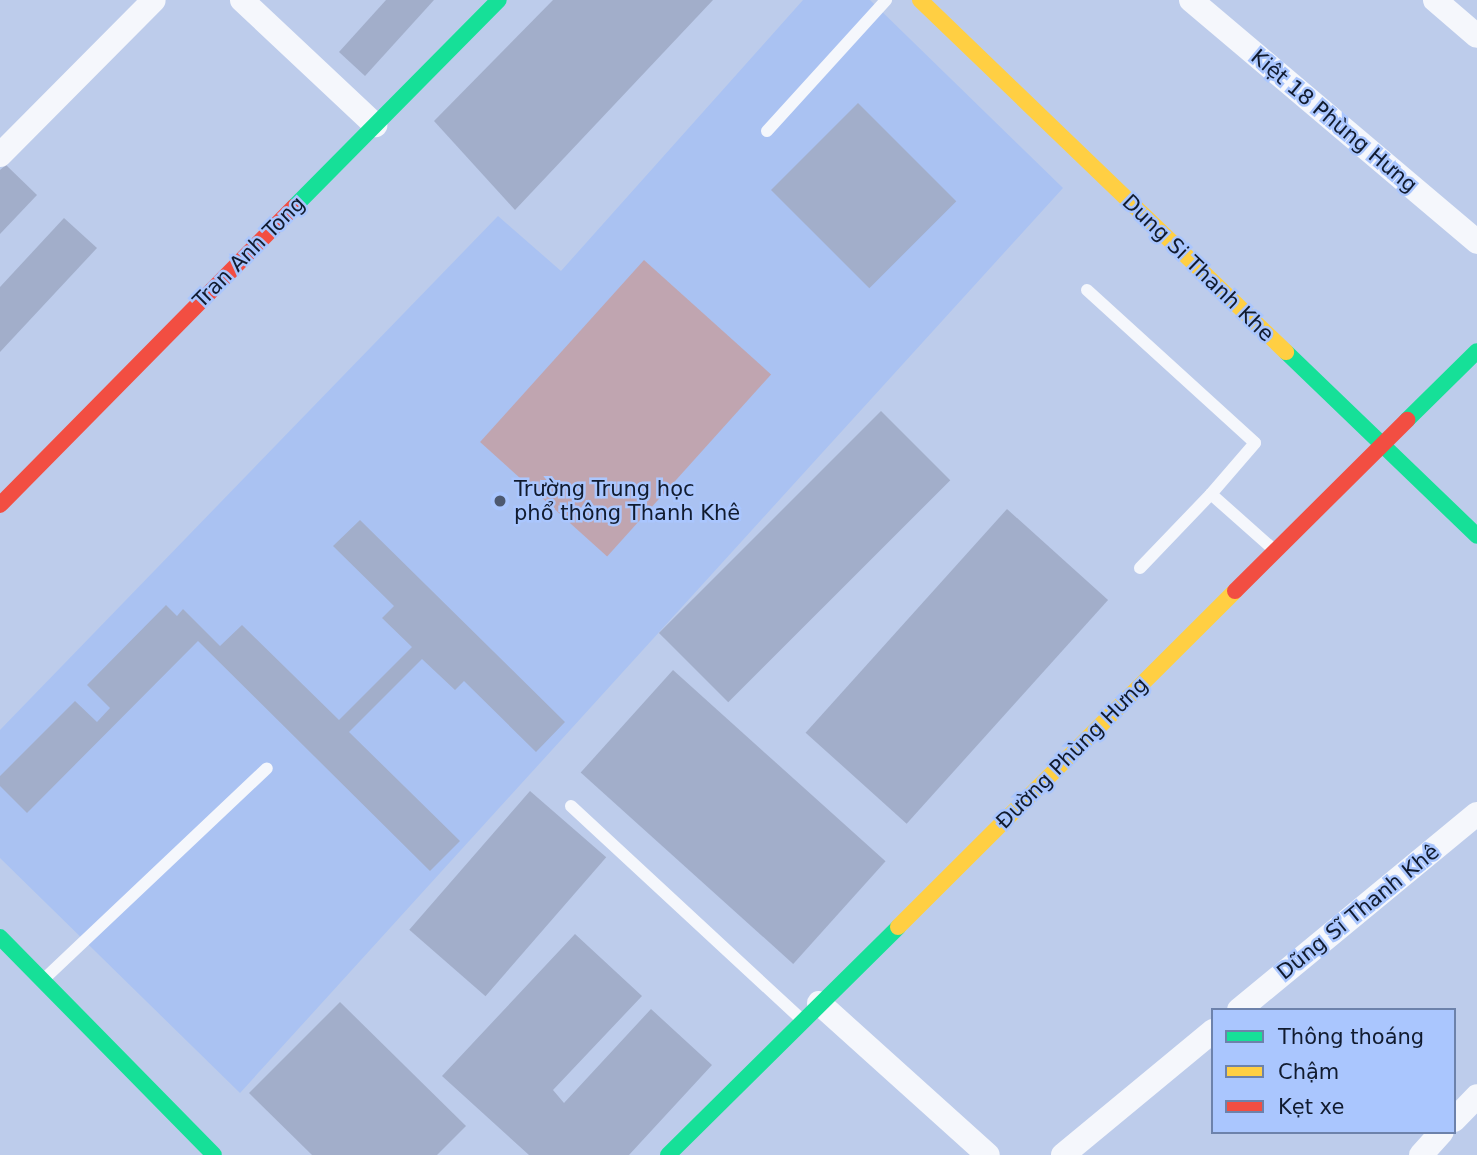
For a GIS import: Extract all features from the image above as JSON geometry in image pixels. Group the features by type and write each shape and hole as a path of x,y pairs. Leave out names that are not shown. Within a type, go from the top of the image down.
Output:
{"street":[{"path":"0,155 154,0"},
{"path":"242,0 375,125"},
{"name":"Tran Anh Tong","path":"0,505 499,0"},
{"name":"Dung Si Thanh Khe","path":"920,0 1477,536"},
{"name":"Kiệt 18 Phùng Hưng","path":"1191,0 1477,242"},
{"path":"1435,0 1477,36"},
{"name":"Đường Phùng Hưng","path":"668,1155 1477,351"},
{"name":"Dũng Sĩ Thanh Khê","path":"1241,1008 1477,814"},
{"path":"0,937 214,1155"},
{"path":"811,1012 988,1155"},
{"path":"1063,1155 1211,1033"},
{"path":"1456,1118 1477,1096"},
{"path":"1421,1155 1440,1134"}],"lane":[{"path":"767,131 886,0"},
{"path":"1087,290 1255,443 1211,494 1140,568"},
{"path":"1211,494 1276,551"},
{"path":"42,980 267,768"},
{"path":"571,806 811,1012"}],"shaded area":[{"name":"Trường Trung học phổ thông Thanh Khê","path":"803,0 870,0 1063,188 240,1093 0,858 0,730 498,216 561,271"},
{"path":"644,260 771,374 607,556 480,442"}],"building":[{"path":"386,0 434,0 365,76 339,52"},
{"path":"553,0 713,0 515,210 434,121"},
{"path":"858,103 956,201 869,288 771,190"},
{"path":"6,165 37,195 0,234 0,170"},
{"path":"64,218 97,248 0,352 0,287"},
{"path":"881,411 950,480 728,702 659,633"},
{"path":"1007,509 1108,600 907,824 806,733"},
{"path":"360,520 565,722 536,752 464,681 455,690 422,659 349,732 460,841 430,871 198,641 27,813 0,786 0,776 75,701 97,722 110,708 87,685 166,605 177,616 183,609 220,646 242,625 339,720 412,647 382,618 394,606 333,546"},
{"path":"673,670 886,861 793,964 581,773"},
{"path":"530,791 606,857 486,996 409,930"},
{"path":"575,934 642,996 553,1090 564,1103 651,1009 712,1065 629,1155 529,1155 442,1076"},
{"path":"340,1002 466,1126 437,1155 312,1155 249,1093"}],"traffic: fast":[{"path":"294,207 499,0"},
{"path":"1407,420 1477,351"},
{"path":"1286,352 1477,536"},
{"path":"668,1155 898,927"},
{"path":"0,937 214,1155"}],"traffic: slow":[{"path":"920,0 1286,352"},
{"path":"898,927 1235,591"}],"traffic: jam":[{"path":"0,505 294,207"},
{"path":"1235,591 1407,420"}],"place":[{"name":"Trường Trung học phổ thông Thanh Khê","path":"500,501"}]}
